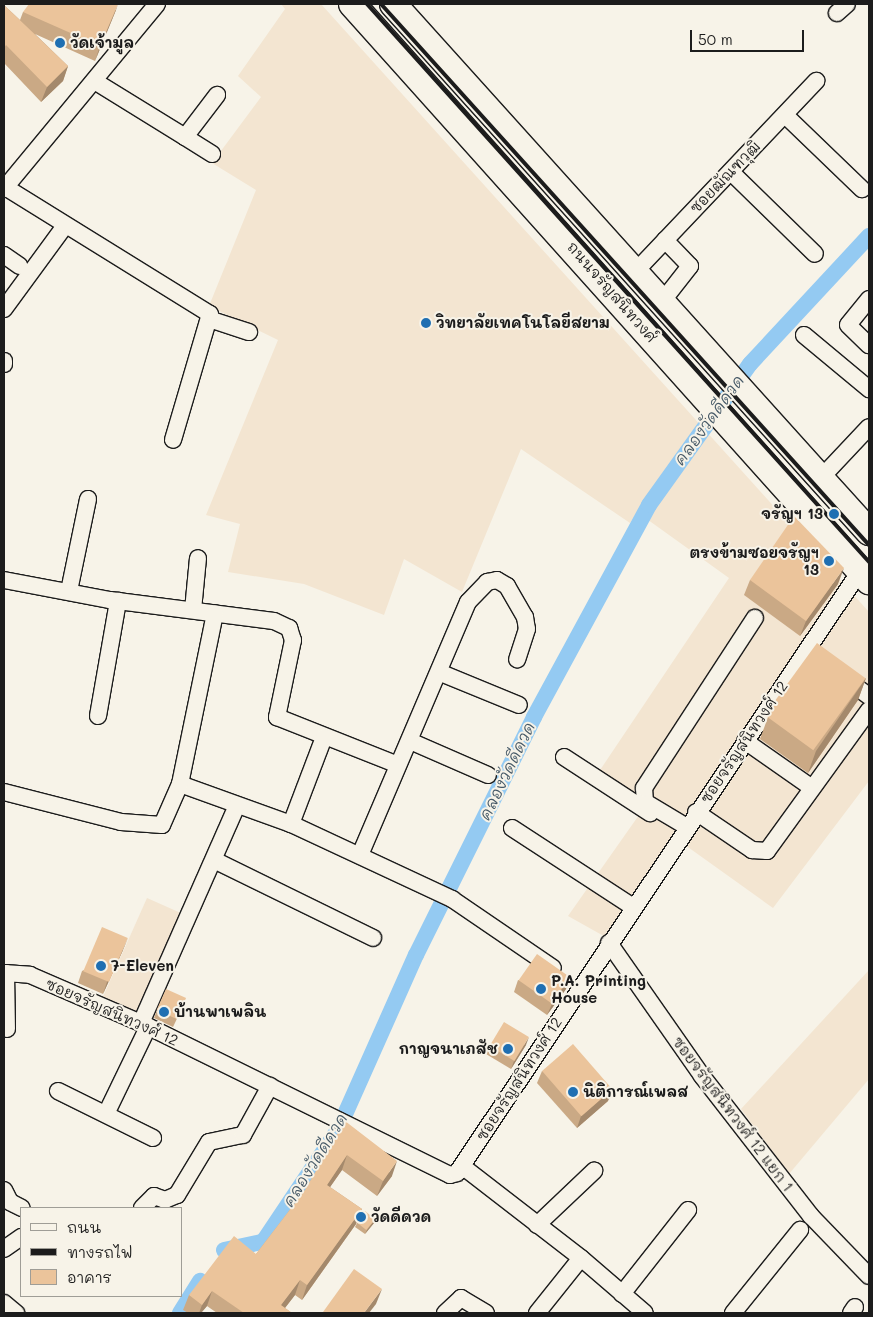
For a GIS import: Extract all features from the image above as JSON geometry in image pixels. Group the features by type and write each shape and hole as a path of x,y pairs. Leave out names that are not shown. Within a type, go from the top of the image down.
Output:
{"main road":[{"name":"ถนนจรัญสนิทวงศ์","path":"352,4 865,576"},
{"name":"ถนนจรัญสนิทวงศ์","path":"397,5 415,28 735,386 869,532"},
{"path":"393,49 415,28"}],"street":[{"path":"157,4 96,82 5,188 64,227 198,306 212,320 248,332"},
{"name":"ซอยฒัณฑวุฒิ","path":"634,272 816,81"},
{"path":"96,82 212,154"},
{"path":"186,137 216,95"},
{"path":"784,115 862,189"},
{"path":"731,172 815,254"},
{"path":"4,308 64,227"},
{"path":"661,303 690,266 665,240"},
{"path":"4,255 20,266"},
{"path":"869,299 848,325 869,346"},
{"path":"173,440 212,320"},
{"path":"804,335 869,389"},
{"path":"820,479 869,427"},
{"path":"69,591 88,499"},
{"path":"193,610 198,558"},
{"name":"ซอยจรัญสนิทวงศ์ 12","path":"5,973 30,975 145,1025 450,1175 462,1166 696,812 806,650 865,576"},
{"path":"4,580 118,601 274,621 289,628 293,640 278,717 398,765"},
{"path":"360,855 398,765 441,673 468,602 482,586 497,580 512,593 525,617 527,629 516,660"},
{"path":"98,716 118,601"},
{"path":"4,792 149,827 162,826 169,818 180,784 215,614"},
{"path":"684,830 645,802 644,788 755,618"},
{"path":"806,650 869,696"},
{"path":"441,673 520,705"},
{"path":"696,812 760,854 767,851 869,710"},
{"path":"291,824 324,737"},
{"path":"410,741 488,775"},
{"path":"745,741 812,788"},
{"path":"564,757 684,830"},
{"path":"180,784 291,824 448,897 580,986"},
{"path":"106,1114 237,805"},
{"path":"512,828 633,907"},
{"path":"214,860 373,938"},
{"name":"ซอยจรัญสนิทวงศ์ 12 แยก 1","path":"609,943 702,1076 811,1216 869,1276"},
{"path":"5,973 6,1029"},
{"path":"143,1207 154,1196 165,1200 177,1195 209,1142 243,1135 270,1086"},
{"path":"58,1091 153,1138"},
{"path":"462,1166 537,1226 581,1258 645,1313"},
{"path":"537,1226 594,1171"},
{"path":"4,1190 10,1202 20,1207"},
{"path":"622,1294 688,1210"},
{"path":"733,1313 800,1230"},
{"path":"4,1249 20,1237"},
{"path":"537,1313 581,1258"},
{"path":"445,1313 461,1298 486,1313"},
{"path":"4,1303 16,1313"}],"shaded area":[{"name":"วิทยาลัยเทคโนโลยีสยาม","path":"281,4 321,4 869,612 869,781 773,908 685,845 618,944 568,916 639,815 592,782 729,578 637,512 630,523 521,449 462,592 404,559 384,615 304,584 228,572 240,524 206,515 278,340 209,306 256,190 212,163 261,97 238,76 285,9"},
{"path":"147,898 181,913 136,1013 103,998"},
{"path":"869,970 869,1079 789,1174 741,1109"}],"building":[{"path":"29,4 118,4 100,46 23,12"},
{"path":"4,5 68,66 47,87 6,45 4,48"},
{"path":"794,516 844,568 806,621 750,580"},
{"path":"817,643 866,678 813,750 765,715"},
{"name":"7-Eleven","path":"102,927 128,938 109,982 83,971"},
{"path":"537,954 570,977 551,1003 519,980"},
{"path":"166,989 186,998 177,1019 157,1010"},
{"path":"504,1022 529,1037 514,1061 490,1046"},
{"name":"นิติการณ์เพลส","path":"573,1044 612,1089 581,1116 542,1071"},
{"path":"345,1121 397,1161 383,1181 347,1155 327,1185 362,1209 307,1285 300,1280 281,1305 292,1313 244,1313 212,1291 202,1305 189,1295 234,1236 256,1254 305,1190"},
{"path":"365,1211 375,1219 366,1230 356,1222"},
{"path":"354,1269 382,1289 364,1313 324,1313 323,1312"}],"waterway":[{"name":"คลองวัดดีดวด","path":"224,1250 263,1242 338,1130 416,955 534,717 649,505 750,364 869,236"},
{"name":"คลองวัดดีดวด","path":"180,1313 200,1281"}],"railway":[{"path":"367,4 869,562"},
{"path":"381,4 869,545"}],"place":[{"name":"วัดเจ้ามูล","path":"60,43"},
{"name":"วิทยาลัยเทคโนโลยีสยาม","path":"426,323"},
{"name":"จรัญฯ 13","path":"834,514"},
{"name":"ตรงข้ามซอยจรัญฯ 13","path":"829,561"},
{"name":"7-Eleven","path":"101,966"},
{"name":"P.A. Printing House","path":"541,989"},
{"name":"บ้านพาเพลิน","path":"164,1012"},
{"name":"กาญจนาเภสัช","path":"508,1049"},
{"name":"นิติการณ์เพลส","path":"573,1092"},
{"name":"วัดดีดวด","path":"361,1217"}]}
